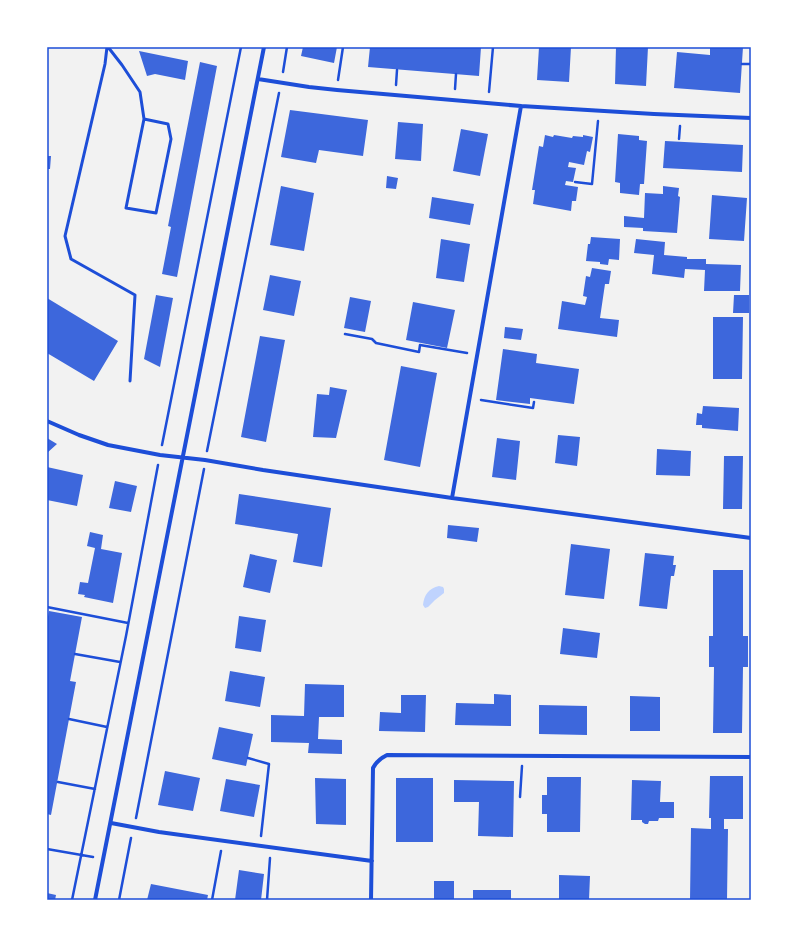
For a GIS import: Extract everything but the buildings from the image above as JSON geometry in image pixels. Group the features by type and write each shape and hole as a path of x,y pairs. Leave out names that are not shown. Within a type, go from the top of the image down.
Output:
{"street":[{"path":"95,900 264,47"},
{"path":"258,79 337,90 521,106 751,118"},
{"path":"452,498 521,106"},
{"path":"47,421 79,435 108,445 160,455 206,460 452,498 751,538"},
{"path":"371,900 374,768 383,757 387,755 751,757"},
{"path":"111,823 270,848 372,861"}],"lane":[{"path":"107,47 122,65 140,92 144,119 126,208 156,213 171,139 168,124 144,119"},
{"path":"107,47 105,64 66,236 72,259 135,295 130,381"}],"path":[{"path":"72,900 241,47"},
{"path":"119,900 287,47"},
{"path":"337,90 343,47"},
{"path":"488,103 493,47"},
{"path":"742,64 751,64"},
{"path":"395,95 398,70"},
{"path":"454,100 456,74"},
{"path":"574,182 592,184 599,111"},
{"path":"345,334 372,339 376,343 419,352 420,345 477,354"},
{"path":"470,398 533,408 534,402"},
{"path":"47,607 128,623"},
{"path":"75,654 120,662"},
{"path":"69,719 107,727"},
{"path":"248,758 270,764 260,846"},
{"path":"520,797 522,769"},
{"path":"58,782 95,789"},
{"path":"212,900 222,841"},
{"path":"268,900 270,848"},
{"path":"47,849 103,859"}],"water":[{"path":"439,586 443,587 444,593 425,608 423,605 426,595 432,588"}]}
